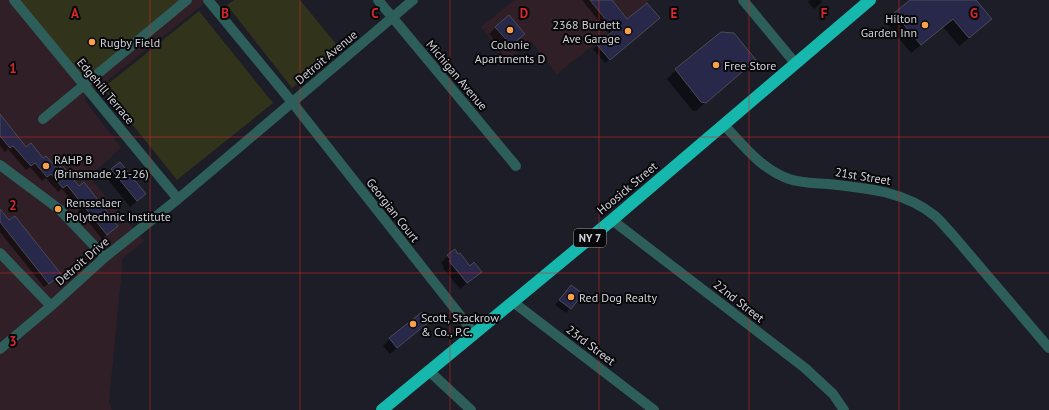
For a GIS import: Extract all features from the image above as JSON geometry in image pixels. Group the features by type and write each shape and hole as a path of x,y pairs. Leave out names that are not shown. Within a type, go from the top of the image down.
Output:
{"highway":[{"name":"Hoosick Street","path":"382,410 612,220 870,0"}],"street":[{"name":"Edgehill Terrace","path":"14,0 178,199"},
{"path":"43,119 187,0"},
{"name":"Georgian Court","path":"208,0 292,102 474,333"},
{"name":"Michigan Avenue","path":"378,0 516,166"},
{"name":"Detroit Avenue","path":"292,102 413,0"},
{"path":"743,0 795,63"},
{"name":"Detroit Drive","path":"0,349 106,257 178,199 292,102"},
{"name":"21st Street","path":"724,125 763,165 790,180 873,189 899,196 918,204 936,217 952,234 1049,348"},
{"path":"0,165 59,208 106,257"},
{"name":"22nd Street","path":"612,220 805,368 833,394 844,410"},
{"path":"0,254 51,306"},
{"name":"23rd Street","path":"512,302 654,410"},
{"path":"428,371 471,410"}],"shaded area":[{"name":"Rensselaer Polytechnic Institute","path":"0,0 209,0 84,99 121,148 89,177 144,241 123,258 109,402 112,410 0,410"},
{"path":"514,0 650,0 557,74 531,41 507,60 481,27"}],"green space":[{"name":"Rugby Field","path":"14,0 187,0 84,85"},
{"path":"234,0 300,0 341,50 292,88 227,5"},
{"path":"199,11 273,103 177,180 103,88"}],"building":[{"name":"2368 Burdett Ave Garage","path":"590,0 612,0 627,19 647,3 660,18 610,60 597,45 614,30"},
{"name":"Hilton Garden Inn","path":"910,0 976,0 992,19 969,38 953,19 921,45 894,13"},
{"name":"Colonie Apartments D","path":"509,15 525,34 511,45 495,27"},
{"name":"Free Store","path":"721,32 734,33 756,60 706,103 701,102 675,69"},
{"path":"0,114 26,147 31,143 43,158 46,156 58,169 62,165 79,186 84,182 118,226 107,235 67,185 63,188 51,174 47,177 35,163 31,166 13,146 10,148 0,136"},
{"path":"120,162 146,194 137,201 111,169"},
{"path":"0,209 9,220 15,216 61,274 49,284 0,222"},
{"path":"455,249 470,266 474,262 482,272 467,283 449,261 451,260 447,255"},
{"name":"Red Dog Realty","path":"571,285 583,294 571,309 559,300"},
{"path":"422,312 430,321 397,348 389,338"}],"place":[{"name":"Hilton Garden Inn","path":"925,25"},
{"name":"Colonie Apartments D","path":"510,30"},
{"name":"2368 Burdett Ave Garage","path":"628,31"},
{"name":"Rugby Field","path":"92,42"},
{"name":"Free Store","path":"716,65"},
{"name":"RAHP B (Brinsmade 21-26)","path":"46,166"},
{"name":"Rensselaer Polytechnic Institute","path":"58,209"},
{"name":"Red Dog Realty","path":"571,297"},
{"name":"Scott, Stackrow & Co., P.C.","path":"413,324"}]}
